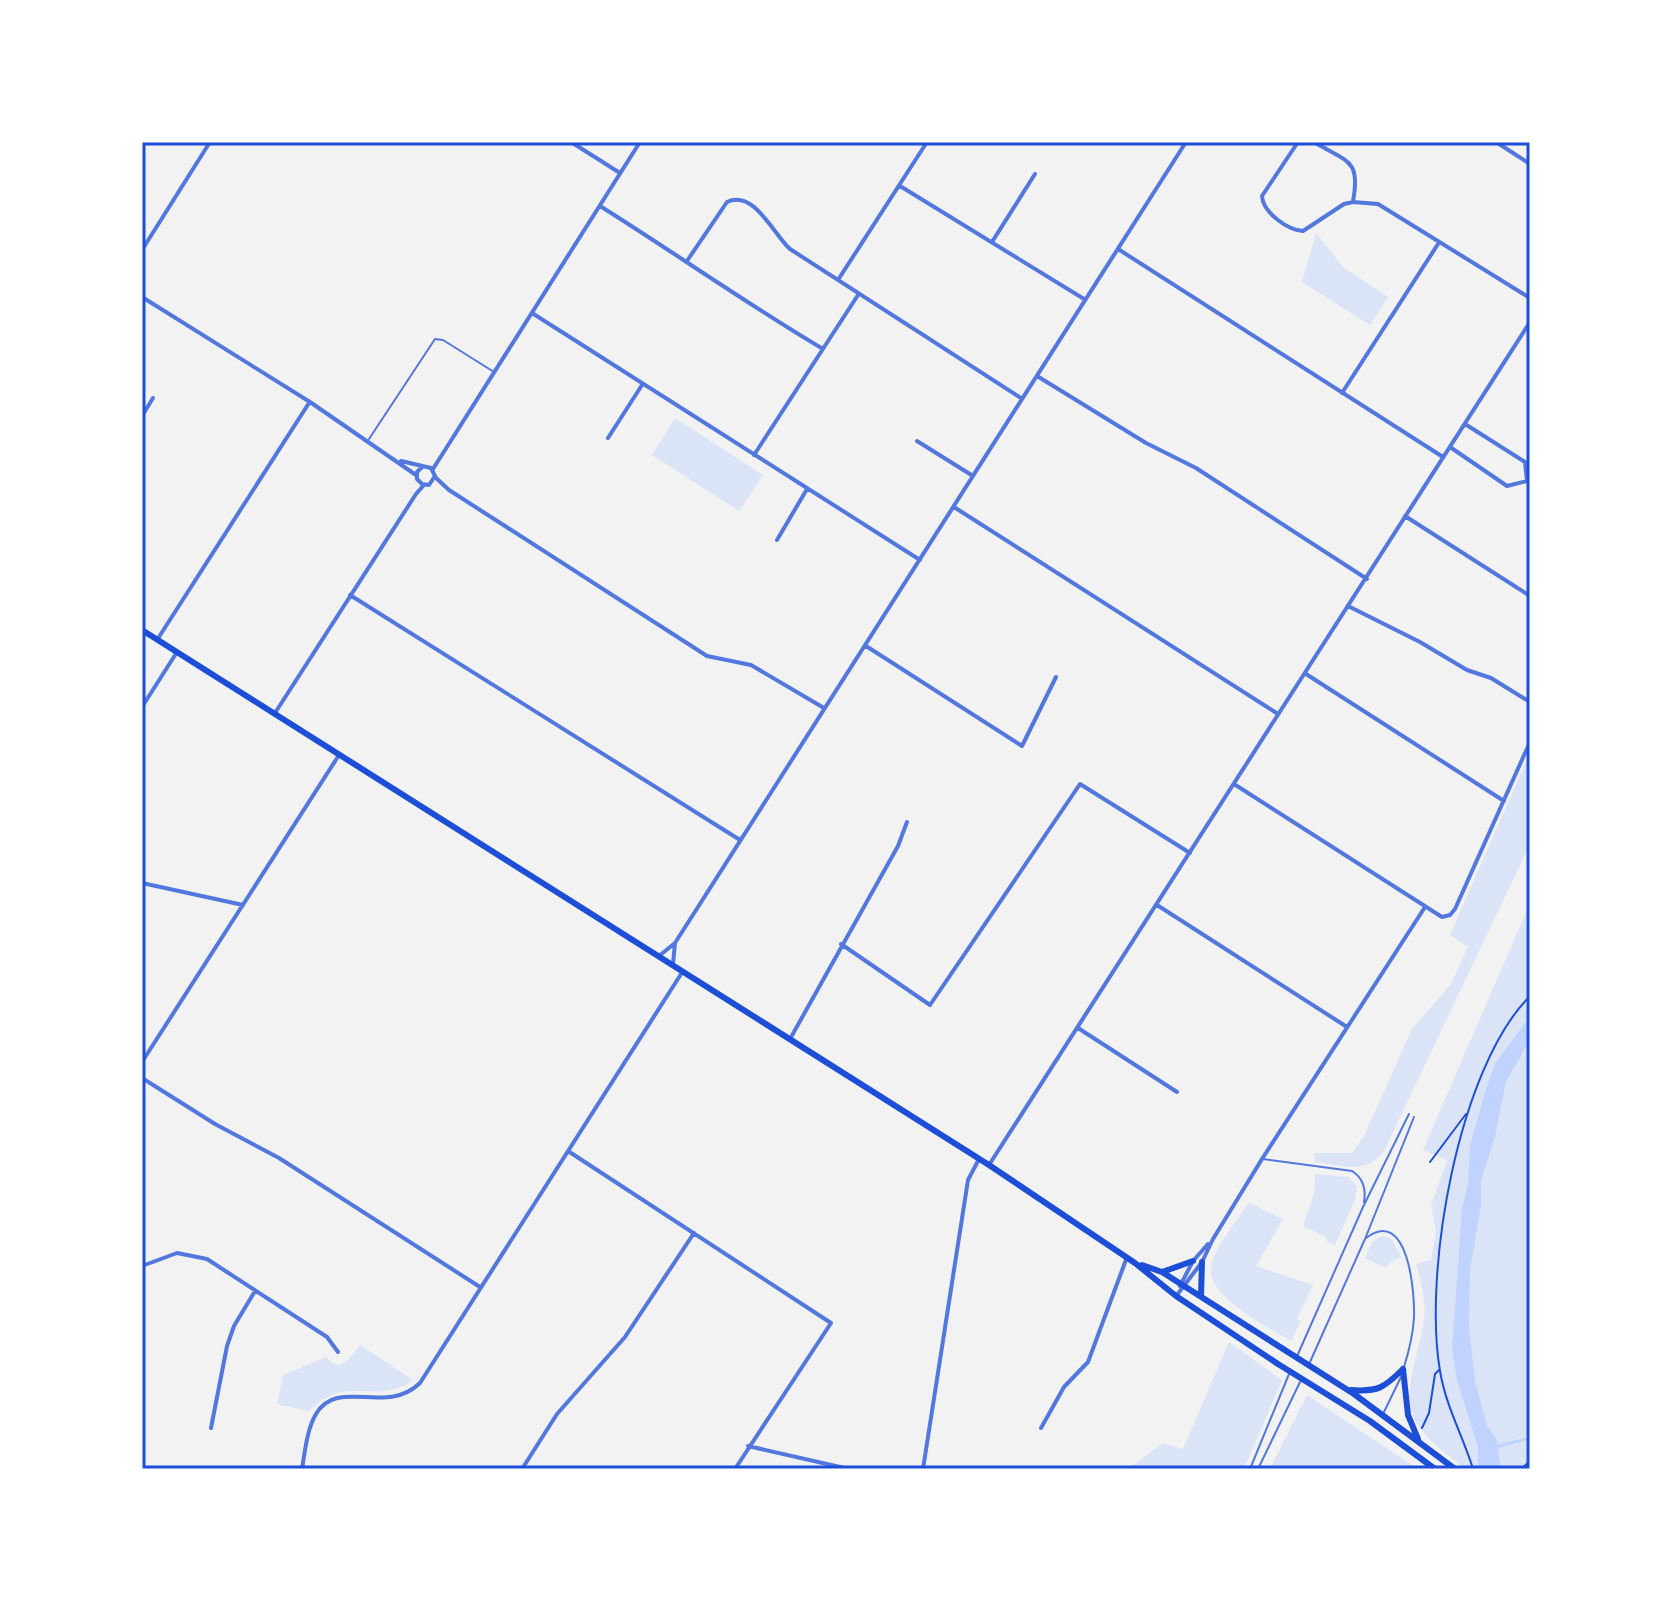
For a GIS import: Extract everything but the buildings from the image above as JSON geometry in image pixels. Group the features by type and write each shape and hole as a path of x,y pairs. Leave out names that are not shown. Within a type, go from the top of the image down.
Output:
{"main road":[{"path":"142,630 989,1165 1127,1257 1176,1296 1377,1426 1435,1469"},
{"path":"1162,1272 1193,1261"},
{"path":"1201,1296 1202,1262"},
{"path":"1135,1263 1162,1272 1322,1372 1455,1469"},
{"path":"1349,1390 1371,1391 1386,1386 1403,1369"},
{"path":"1403,1369 1408,1415 1419,1442"},
{"path":"1377,1426 1382,1415"}],"street":[{"path":"142,250 210,142"},
{"path":"571,142 620,173"},
{"path":"433,480 433,469 439,457 640,142"},
{"path":"838,280 927,142"},
{"path":"659,956 675,943 1186,142"},
{"path":"1298,142 1262,196 1266,210 1296,231 1308,229 1334,208 1353,202 1378,204 1530,298"},
{"path":"1314,142 1353,167 1356,175 1353,202"},
{"path":"1496,142 1530,164"},
{"path":"992,242 1035,174"},
{"path":"900,186 1084,299"},
{"path":"687,261 727,202 741,200 761,213 790,249 1021,398"},
{"path":"600,206 752,307 823,349"},
{"path":"1342,393 1439,244"},
{"path":"1117,248 1443,457"},
{"path":"754,455 858,295"},
{"path":"142,297 399,460 424,485"},
{"path":"532,313 920,560"},
{"path":"989,1165 1530,322"},
{"path":"1037,376 1146,443 1196,468 1367,579"},
{"path":"608,438 642,385"},
{"path":"142,416 153,398"},
{"path":"157,640 310,402"},
{"path":"1450,447 1507,486 1528,482 1525,462 1465,424"},
{"path":"917,441 973,476"},
{"path":"416,494 417,478 424,467 439,457"},
{"path":"399,460 433,469"},
{"path":"275,713 416,494 433,480"},
{"path":"433,480 707,656 751,665 824,708"},
{"path":"777,540 807,489"},
{"path":"954,507 1278,714"},
{"path":"1405,516 1530,596"},
{"path":"350,595 740,840"},
{"path":"1348,606 1467,670 1491,678 1530,702"},
{"path":"866,646 1022,746 1056,677"},
{"path":"142,707 177,652"},
{"path":"1306,674 1504,801"},
{"path":"1234,784 1442,917 1450,915 1455,909 1530,742"},
{"path":"142,1062 339,755"},
{"path":"841,944 930,1005 1080,784 1190,853"},
{"path":"790,1039 898,846 907,822"},
{"path":"142,883 243,905"},
{"path":"1157,905 1347,1027"},
{"path":"1176,1296 1202,1262 1262,1159 1425,907"},
{"path":"673,965 675,943"},
{"path":"302,1469 313,1422 324,1405 344,1396 396,1398 420,1383 683,971"},
{"path":"1078,1028 1177,1092"},
{"path":"142,1078 215,1124 279,1158 480,1287"},
{"path":"568,1151 831,1323 735,1469"},
{"path":"923,1469 968,1180 979,1159"},
{"path":"522,1469 557,1414 625,1337 694,1233"},
{"path":"1183,1285 1193,1261 1213,1239"},
{"path":"142,1266 177,1253 207,1259 327,1337 338,1352"},
{"path":"1041,1428 1064,1387 1088,1362 1127,1257"},
{"path":"211,1428 227,1346 234,1326 255,1291"},
{"path":"748,1446 849,1469"}],"lane":[{"path":"368,440 435,339 443,340 494,372"},
{"path":"1250,1469 1363,1207 1409,1114"},
{"path":"1258,1469 1290,1406 1365,1239 1414,1117"},
{"path":"1262,1159 1352,1171 1361,1179 1365,1191 1363,1207"},
{"path":"1365,1239 1373,1232 1383,1230 1396,1235 1406,1258 1414,1302 1414,1320 1403,1369 1382,1415"}],"path":[{"path":"1473,1469 1444,1395 1436,1335 1437,1282 1453,1161 1469,1110 1498,1037 1530,996"},
{"path":"1430,1162 1469,1110"},
{"path":"1423,1428 1429,1413 1435,1374 1439,1369"},
{"path":"1521,1469 1530,1461"}],"shaded area":[{"path":"1316,233 1343,267 1388,297 1370,325 1302,282"},
{"path":"675,418 763,475 739,511 652,455"},
{"path":"1530,752 1530,844 1384,1151 1370,1163 1361,1166 1315,1162 1314,1153 1352,1153 1364,1136 1412,1029 1451,984 1468,947 1450,935"},
{"path":"1530,903 1530,1469 1465,1469 1432,1442 1416,1422 1411,1410 1410,1385 1424,1312 1423,1291 1416,1264 1431,1260 1436,1230 1431,1206 1447,1160 1423,1150"},
{"path":"1315,1174 1348,1177 1357,1186 1356,1197 1335,1245 1303,1226 1315,1190"},
{"path":"1249,1203 1283,1219 1256,1266 1313,1285 1297,1319 1301,1321 1291,1341 1229,1300 1212,1279 1211,1268 1216,1252"},
{"path":"1382,1236 1392,1239 1401,1257 1386,1268 1365,1258 1372,1242"},
{"path":"1229,1342 1282,1380 1244,1469 1128,1469 1163,1443 1183,1449"},
{"path":"360,1345 413,1380 387,1391 336,1394 309,1411 277,1404 283,1375 326,1357 340,1365"},
{"path":"1307,1395 1418,1469 1270,1469"}],"water":[{"path":"1530,1021 1530,1045 1525,1048 1506,1082 1495,1136 1481,1181 1481,1205 1470,1269 1469,1328 1475,1381 1487,1426 1496,1438 1501,1469 1478,1469 1478,1447 1457,1381 1452,1349 1462,1209 1468,1184 1470,1146 1495,1064 1524,1024"}],"waterway":[{"path":"1495,1447 1530,1438"}]}
